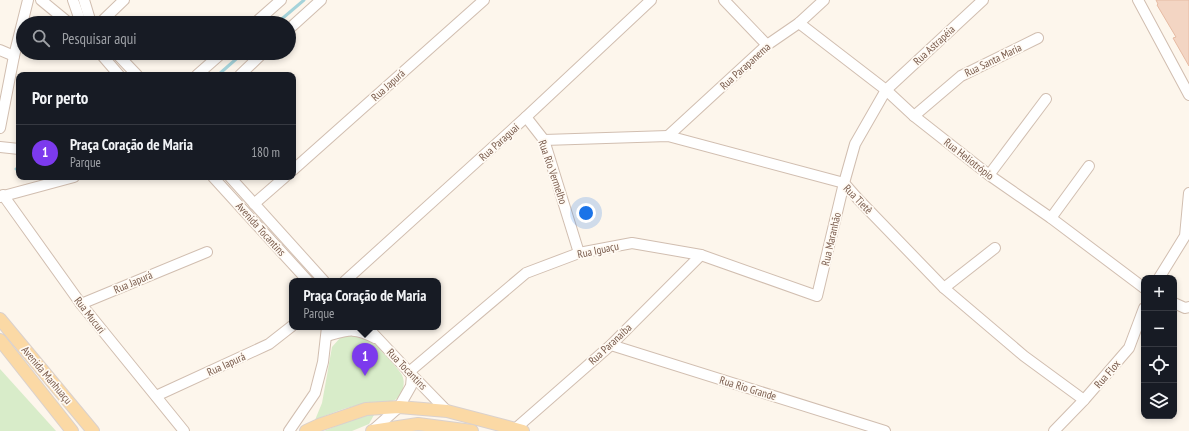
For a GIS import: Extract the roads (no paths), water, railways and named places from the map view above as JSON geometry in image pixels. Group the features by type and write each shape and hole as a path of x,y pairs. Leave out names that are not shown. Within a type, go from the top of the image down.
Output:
{"main road":[{"name":"Avenida Manhuaçu","path":"0,319 93,431"},
{"name":"Avenida Manhuaçu","path":"0,340 72,431"},
{"path":"306,431 366,409 399,408 447,411 519,430"},
{"path":"372,431 418,424 472,431"}],"street":[{"path":"24,16 28,0"},
{"path":"41,0 60,16"},
{"path":"73,0 79,16"},
{"path":"84,0 89,16"},
{"path":"107,16 124,0"},
{"path":"263,16 281,0"},
{"path":"296,23 321,0"},
{"name":"Rua Japurá","path":"296,167 484,0"},
{"name":"Rua Paraguai","path":"348,278 526,117 651,0"},
{"path":"724,0 767,44"},
{"name":"Rua Parapanema","path":"668,136 767,44 798,23 824,0"},
{"name":"Rua Astrapéia","path":"844,183 855,144 886,90 983,0"},
{"path":"1138,0 1189,95"},
{"name":"Rua Heliotrópio","path":"798,23 886,90 914,116 989,175 1051,218 1141,286"},
{"name":"Rua Santa Maria","path":"914,116 961,76 1038,38"},
{"path":"0,128 16,48"},
{"path":"0,50 14,56"},
{"path":"106,60 116,72"},
{"path":"123,60 134,72"},
{"path":"200,72 214,60"},
{"path":"243,72 256,60"},
{"path":"989,175 1046,98"},
{"name":"Rua Rio Vermelho","path":"526,117 544,140 579,253"},
{"name":"Rua Tietê","path":"544,140 668,136 844,183 944,288 1024,356 1084,400"},
{"path":"0,147 16,149"},
{"path":"1051,218 1089,166"},
{"path":"1,196 62,180"},
{"name":"Avenida Tocantins","path":"216,180 305,278"},
{"name":"Avenida Tocantins","path":"233,180 321,278"},
{"path":"254,204 282,180"},
{"name":"Rua Maranhão","path":"817,296 844,183"},
{"path":"1161,275 1185,236 1189,193"},
{"name":"Rua Mucuri","path":"1,196 81,304 184,431"},
{"name":"Rua Iguaçu","path":"410,374 526,273 579,253 632,243 701,255 817,296"},
{"path":"944,288 995,248"},
{"name":"Rua Japurá","path":"81,304 207,252"},
{"name":"Rua Paranaíba","path":"519,430 611,345 701,255"},
{"path":"1177,304 1189,308"},
{"name":"Rua Flox","path":"1054,431 1084,400 1129,348 1143,311"},
{"name":"Rua Iapurá","path":"156,396 269,344 289,328"},
{"path":"289,431 315,393 323,362 327,332 351,330 360,331 378,339"},
{"name":"Rua Tocantins","path":"370,330 410,374 447,411"},
{"name":"Rua Rio Grande","path":"611,345 885,431"},
{"path":"372,431 399,408 411,386 410,374"}],"waterway":[{"path":"285,16 304,0"},
{"path":"221,72 235,60"}],"place":[{"name":"Praça Coração de Maria","path":"365,376"}]}
